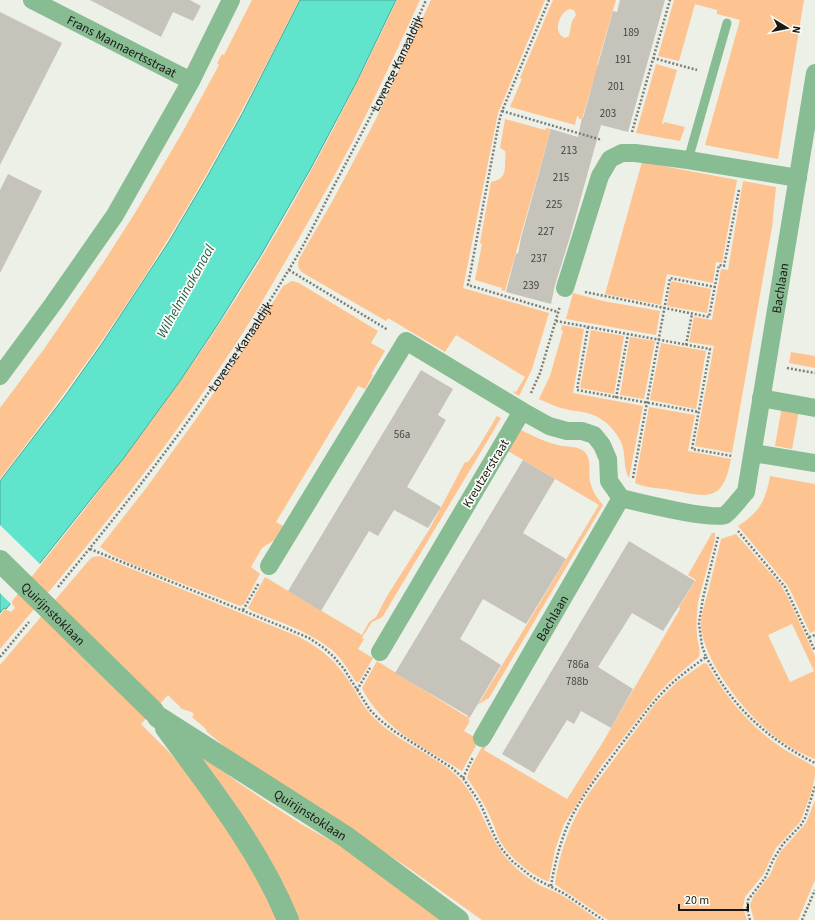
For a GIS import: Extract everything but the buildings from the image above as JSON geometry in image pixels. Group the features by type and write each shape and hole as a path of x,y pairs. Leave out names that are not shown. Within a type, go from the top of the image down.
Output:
{"street":[{"name":"Frans Mannaertsstraat","path":"32,0 191,81"},
{"path":"0,376 53,304 115,215 191,81 231,0"},
{"name":"Bachlaan","path":"721,516 746,492 798,178 811,122 815,73"},
{"path":"565,288 600,176 610,159 622,153 635,153 688,160 798,178"},
{"path":"269,566 406,341 549,426 567,431 582,431 594,435 602,445 608,459 610,481 625,499 702,515 721,516"},
{"path":"761,398 815,408"},
{"name":"Kreutzerstraat","path":"380,652 522,411"},
{"path":"752,456 815,463"},
{"name":"Bachlaan","path":"482,738 625,499"},
{"name":"Quirijnstoklaan","path":"0,561 156,714 234,820 280,899 288,920"},
{"name":"Quirijnstoklaan","path":"156,714 346,837 458,920"}],"lane":[{"path":"688,160 727,23"}],"path":[{"name":"Lovense Kanaaldijk","path":"55,591 160,460 237,352 289,270 377,104 426,0"},
{"path":"549,0 502,111 468,285 558,312"},
{"path":"502,111 600,138 622,153 631,135 670,0"},
{"path":"653,58 712,75"},
{"path":"522,411 540,373 565,288 709,317 719,266 724,266 742,170"},
{"path":"289,270 406,341"},
{"path":"625,499 646,403 670,278 715,287"},
{"path":"686,345 692,314"},
{"path":"556,321 710,349 692,449 752,456"},
{"path":"588,327 577,390 699,412"},
{"path":"616,398 628,334"},
{"path":"766,364 815,373"},
{"path":"721,516 785,587 815,651"},
{"path":"721,516 718,538 703,598 699,623 702,646 706,657 730,695 750,718 790,750 815,763"},
{"path":"90,549 243,610 308,638 329,652 344,669 370,710 380,720 394,731 452,768 463,778 480,803 501,848 512,861 532,877 565,894 603,920"},
{"path":"243,610 269,566"},
{"path":"0,657 30,621"},
{"path":"809,637 815,635"},
{"path":"551,886 557,857 566,829 572,815 597,777 665,690 680,676 706,657"},
{"path":"750,920 747,908 748,900 765,878 773,860 783,844 801,825 810,805 815,786"},
{"path":"802,920 815,890"}],"shaded area":[{"path":"252,0 299,0 223,145 161,250 123,310 89,359 0,479 0,408 44,349 103,263 135,213 182,133 219,65 217,63 222,54 224,55"},
{"path":"397,0 420,0 360,127 330,184 251,320 188,414 158,455 65,573 0,649 0,615 5,609 11,612 15,608 11,602 143,433 235,301 299,193 366,65"},
{"path":"431,0 545,0 498,113 463,288 549,313 532,369 519,396 513,391 516,392 525,377 456,335 445,352 388,318 386,321 303,273 298,267 299,259 333,200 376,119"},
{"path":"553,0 616,0 597,65 601,67 597,83 593,82 582,119 579,119 577,116 575,125 510,107 522,79 520,78","holes":["570,9 574,10 576,15 572,21 569,36 565,38 559,32 558,23 566,11"]},
{"path":"674,0 804,0 778,159 705,145 740,20 717,14 717,10 695,4 679,61 658,56"},
{"path":"656,64 677,70 662,123 664,124 664,122 685,127 680,141 636,133"},
{"path":"505,119 545,130 546,128 551,129 505,291 501,290 502,288 475,280 491,182 501,178 504,174 505,151 500,148"},
{"path":"642,162 737,180 722,263 716,262 713,283 667,274 661,305 605,294"},
{"path":"743,181 776,187 772,227 732,453 695,446 714,346 689,342 694,317 712,320 721,269 728,270"},
{"path":"292,281 299,283 378,331 371,343 385,351 371,374 373,375 365,389 358,386 276,522 283,526 274,540 262,548 251,567 260,574 244,604 240,606 132,564 112,555 100,547 147,487 196,419 253,335 283,286"},
{"path":"671,281 711,289 707,313 667,306"},
{"path":"573,293 603,301 660,311 656,335 566,319"},
{"path":"562,325 584,329 573,393 643,406 629,478 620,440 614,431 602,419 592,414 552,405 539,399 550,376 563,331 561,330"},
{"path":"591,330 624,336 614,394 580,388"},
{"path":"630,337 655,341 644,399 620,395"},
{"path":"661,343 706,351 696,409 650,400"},
{"path":"791,352 815,356 815,368 789,363"},
{"path":"782,406 799,410 792,449 775,446"},
{"path":"649,407 695,415 688,451 731,459 728,473 718,490 712,494 704,495 648,487 635,483"},
{"path":"497,416 501,418 383,616 372,622 363,636 362,638 364,639 358,649 373,658 359,682 356,682 336,654 323,643 303,632 248,608 265,577 362,635 369,622 376,617 387,596 429,530 465,462 468,462 476,451"},
{"path":"521,430 548,442 582,450 588,456 591,485 595,494 603,505 489,698 477,705 468,720 470,721 464,731 479,740 462,771 419,745 393,726 381,715 362,688 377,661 467,717 481,700 599,505 508,451"},
{"path":"770,476 815,484 815,631 810,633 787,585 738,526 756,511 764,499"},
{"path":"712,533 715,533 715,539 698,602 697,638 700,651 699,657 658,693 602,765 564,824 555,850 549,881 540,878 513,858 503,845 484,804 467,778 470,769 484,743 487,745 484,750 567,799 603,742 680,609 679,607 696,580 688,575"},
{"path":"736,534 781,585 815,656 815,759 785,744 758,722 735,696 716,668 708,653 704,642 701,621 721,539","holes":["792,624 814,671 790,682 768,635"]},
{"path":"100,556 297,636 322,651 341,670 364,706 374,718 393,734 446,767 465,785 478,807 495,842 513,865 537,884 563,896 598,920 482,920 410,869 231,752 192,717 194,714 181,708 168,695 141,724 169,752 221,817 280,920 0,920 0,665 90,559"},
{"path":"704,663 707,664 723,689 741,712 761,732 785,750 815,767 812,790 803,815 800,822 776,848 763,875 745,897 743,907 747,920 608,920 555,883 567,836 589,793 655,704 677,682"},
{"path":"195,751 270,804 301,824 369,862 455,920 299,920 254,832 225,790"},
{"path":"815,800 815,880 798,920 754,920 750,905 753,897 770,875 781,851 806,823"}],"water":[{"name":"Wilhelminakanaal","path":"300,0 396,0 356,83 311,168 261,255 218,324 180,381 123,459 9,602 11,603 0,613 0,481 65,396 103,342 168,243 242,114"}],"pier":[{"path":"0,525 41,565 12,601 12,605 0,593"}]}
